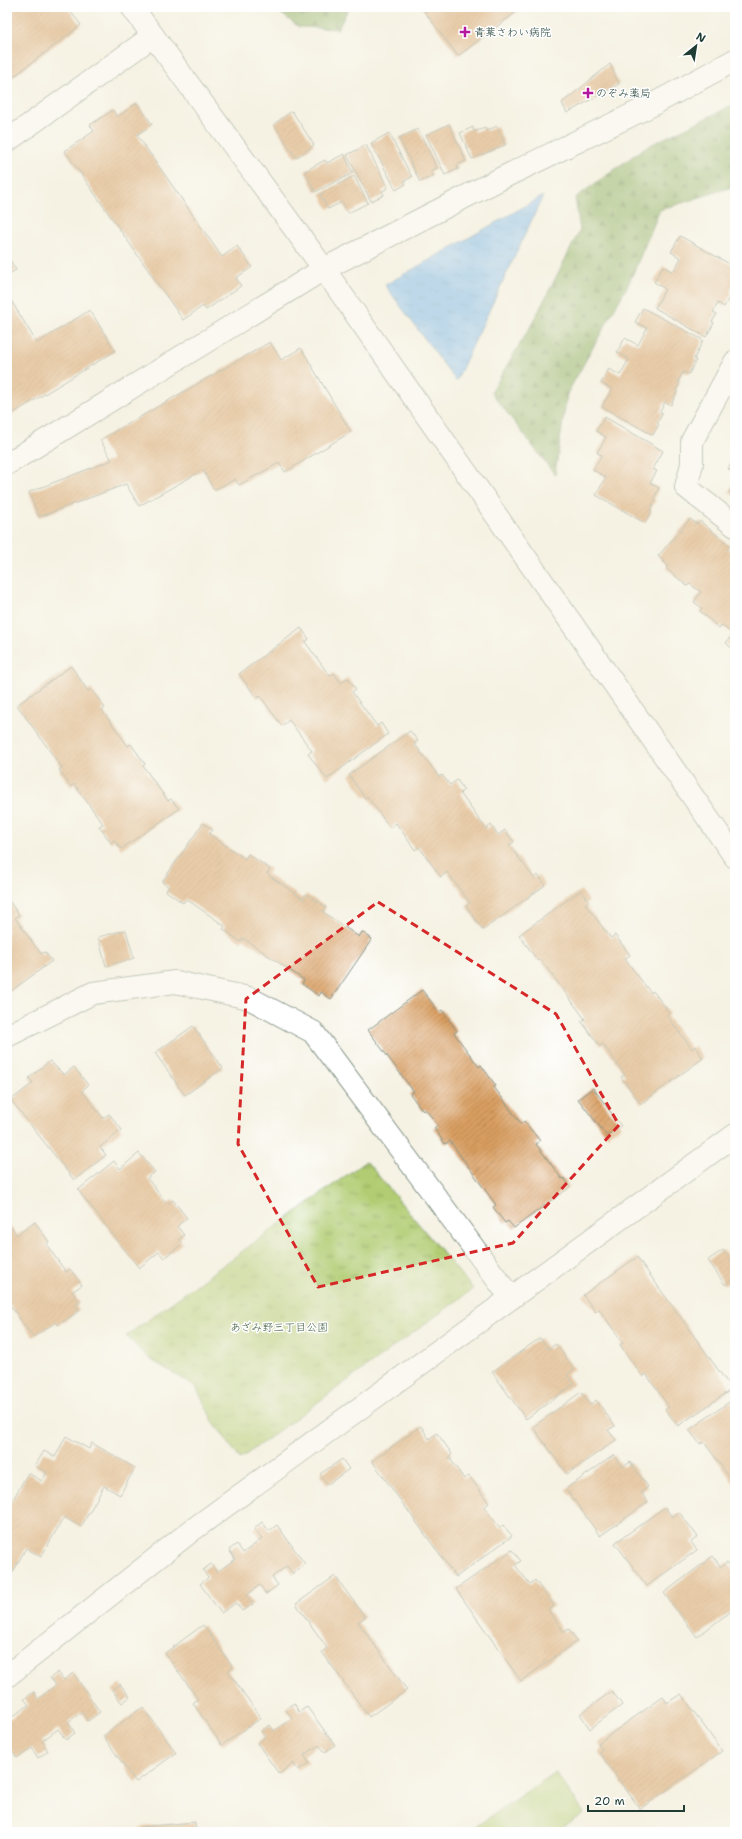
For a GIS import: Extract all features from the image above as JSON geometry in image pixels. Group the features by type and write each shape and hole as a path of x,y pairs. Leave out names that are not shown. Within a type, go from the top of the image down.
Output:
{"street":[{"path":"132,7 324,269 735,857"},
{"path":"7,141 154,36"},
{"path":"7,464 324,269 504,177 650,106 735,60"},
{"path":"735,362 692,441 692,464 686,487 735,526"},
{"path":"7,1036 93,993 175,982 249,998 313,1032 511,1298"},
{"path":"7,1676 191,1531 735,1134"}],"highlighted area":[{"path":"378,902 556,1014 619,1125 513,1243 318,1287 238,1144 246,999"}],"green space":[{"path":"272,7 349,7 338,29 299,27"},
{"path":"735,104 735,186 660,210 629,283 567,394 555,475 491,392 533,322 580,230 575,198 644,148"},
{"name":"あざみ野三丁目公園","path":"366,1161 473,1289 240,1459 213,1421 196,1387 150,1359 126,1336"},
{"path":"555,1772 584,1813 556,1832 468,1832"}],"water":[{"path":"543,196 456,381 385,285"}],"building":[{"path":"7,7 67,7 81,25 12,78 7,71"},
{"name":"青葉さわい病院","path":"421,7 523,7 458,56"},
{"name":"のぞみ薬局","path":"610,64 619,84 567,113 562,103"},
{"path":"137,103 152,124 137,135 222,257 237,246 252,267 236,278 241,286 206,310 203,306 183,320 65,151 94,131 90,125 113,110 117,117"},
{"path":"292,111 314,145 296,158 274,124"},
{"path":"449,124 466,161 457,165 458,169 445,175 426,135"},
{"path":"497,126 505,145 472,159 460,133 473,127 474,132 485,128 486,131"},
{"path":"418,129 437,168 431,171 433,176 420,182 399,138"},
{"path":"389,133 412,177 404,181 406,184 396,190 371,143"},
{"path":"366,145 388,188 382,191 384,195 371,201 347,155"},
{"path":"344,154 353,173 315,192 305,171 325,160 327,163"},
{"path":"354,176 368,203 348,213 342,202 328,209 320,194"},
{"path":"680,236 735,267 735,283 730,291 732,292 724,307 718,303 713,312 717,314 712,322 714,323 706,337 655,308 665,289 654,282 663,266 673,272 681,258 671,252"},
{"path":"10,260 16,270 7,275 7,261"},
{"path":"7,294 37,343 90,310 115,351 7,417"},
{"path":"643,308 703,340 689,374 683,372 678,381 680,382 671,405 665,402 660,412 663,413 657,423 659,424 653,435 602,407 612,389 601,383 609,369 620,375 629,359 617,352 625,338 638,345 647,328 635,322"},
{"path":"270,342 281,360 301,348 351,432 285,472 279,463 239,485 235,479 214,490 203,470 139,506 126,484 39,517 29,492 112,460 100,440"},
{"path":"605,417 663,451 653,469 657,471 650,483 659,488 654,499 656,500 650,510 652,511 645,523 596,495 606,477 593,470 602,455 597,453 606,437 596,431"},
{"path":"735,457 735,473 728,469"},
{"path":"735,481 735,496 729,492"},
{"path":"690,519 697,524 700,521 730,546 727,549 733,554 730,558 735,562 735,655 732,653 734,650 726,643 733,634 721,625 719,628 700,611 702,608 694,602 701,592 690,584 687,586 666,568 668,566 658,556"},
{"path":"301,628 309,639 305,642 330,676 334,673 341,683 348,678 356,689 352,692 377,726 381,723 388,734 327,779 308,754 312,751 289,720 282,726 260,696 257,698 239,674"},
{"path":"71,666 88,691 91,689 105,708 102,710 128,746 131,744 145,764 143,766 168,801 171,799 179,809 121,849 114,840 111,843 99,826 103,824 74,784 71,787 59,770 62,768 17,705"},
{"path":"410,731 418,741 414,743 439,777 442,775 450,785 457,780 464,790 460,793 486,829 491,825 498,835 505,830 514,842 509,845 534,878 538,875 545,885 483,930 466,906 470,903 447,872 441,877 419,847 415,850 396,823 390,828 367,796 365,798 349,775"},
{"path":"203,823 213,830 209,834 245,859 248,854 270,869 267,874 303,899 306,894 326,907 323,912 359,937 362,932 372,939 331,999 321,992 319,996 302,984 304,980 243,938 241,942 223,929 225,926 186,899 183,903 166,891 169,887 162,882"},
{"path":"581,890 589,901 585,904 611,938 615,935 630,955 625,959 651,993 653,991 670,1013 667,1016 692,1049 695,1046 703,1058 641,1104 621,1077 625,1075 603,1044 600,1046 581,1021 585,1019 540,959 538,961 519,935"},
{"path":"7,898 19,915 15,918 41,954 45,952 52,961 7,994"},
{"path":"126,930 134,958 106,966 98,937"},
{"path":"422,990 439,1012 442,1010 457,1031 454,1033 479,1067 481,1065 496,1086 494,1087 521,1124 524,1121 540,1141 536,1144 562,1179 564,1178 570,1187 514,1228 508,1221 505,1223 493,1207 496,1205 450,1141 445,1144 434,1128 438,1125 425,1109 423,1111 410,1094 414,1092 368,1030"},
{"path":"193,1026 223,1068 185,1095 155,1053"},
{"path":"50,1061 64,1075 74,1067 88,1085 82,1091 103,1118 109,1114 122,1130 100,1147 106,1155 74,1180 11,1100 33,1083 29,1078"},
{"path":"593,1088 621,1126 607,1136 578,1099"},
{"path":"139,1153 155,1172 147,1178 167,1204 173,1200 187,1218 177,1226 184,1235 179,1239 183,1243 164,1258 159,1252 139,1268 78,1190 114,1161 120,1169"},
{"path":"35,1222 49,1242 46,1244 66,1272 70,1269 82,1285 72,1292 80,1303 76,1306 79,1311 58,1325 56,1322 33,1337 7,1301 7,1230 11,1227 17,1235"},
{"path":"723,1250 735,1266 735,1278 725,1285 708,1260"},
{"path":"637,1257 732,1389 678,1426 665,1409 669,1407 646,1374 643,1377 620,1345 623,1343 599,1309 596,1312 583,1295"},
{"path":"540,1338 548,1349 556,1344 574,1369 567,1375 574,1384 526,1419 492,1372"},
{"path":"581,1392 590,1405 596,1400 615,1426 608,1430 616,1440 567,1474 533,1427"},
{"path":"735,1398 735,1485 704,1442 700,1444 689,1430"},
{"path":"421,1426 429,1439 437,1433 452,1454 449,1457 464,1479 469,1476 489,1503 484,1507 500,1528 503,1525 512,1536 456,1577 372,1461"},
{"path":"66,1436 89,1449 92,1443 135,1468 120,1495 104,1486 81,1527 64,1517 41,1557 26,1548 7,1583 7,1510 28,1473 42,1481 47,1472 35,1466 44,1451 55,1457"},
{"path":"614,1455 623,1467 630,1462 648,1487 641,1492 648,1502 600,1536 566,1489"},
{"path":"342,1459 349,1469 327,1485 320,1474"},
{"path":"665,1507 672,1517 679,1512 698,1537 691,1542 697,1550 647,1586 615,1543"},
{"path":"262,1522 269,1531 277,1525 305,1564 293,1574 287,1566 272,1577 278,1585 266,1594 260,1585 247,1595 253,1604 242,1611 236,1603 221,1613 200,1584 208,1578 203,1570 211,1564 217,1572 235,1559 229,1550 237,1544 243,1553 262,1539 254,1529"},
{"path":"512,1550 521,1561 515,1565 530,1584 535,1580 554,1606 548,1610 564,1632 569,1629 577,1641 521,1681 456,1589"},
{"path":"713,1556 721,1567 727,1562 735,1572 735,1608 697,1637 664,1593"},
{"path":"335,1576 365,1617 358,1622 407,1690 369,1717 322,1652 327,1648 296,1604"},
{"path":"203,1625 233,1667 228,1671 261,1718 222,1745 193,1703 198,1699 165,1653"},
{"path":"58,1672 64,1680 73,1673 100,1712 88,1721 82,1712 68,1722 75,1733 66,1740 58,1729 42,1741 48,1751 38,1758 32,1748 17,1758 7,1744 7,1716 9,1719 29,1705 24,1699 34,1692 38,1699 56,1685 50,1678"},
{"path":"120,1684 130,1697 122,1703 112,1690"},
{"path":"612,1691 622,1705 590,1729 580,1714"},
{"path":"681,1694 722,1751 640,1809 599,1752 602,1749 598,1743 663,1697 667,1703"},
{"path":"294,1703 299,1712 307,1707 335,1745 325,1752 319,1745 304,1755 309,1763 298,1770 293,1763 279,1774 257,1743 265,1737 261,1731 270,1725 274,1731 292,1718 285,1709"},
{"path":"143,1707 176,1753 136,1782 103,1736"},
{"path":"195,1822 196,1832 140,1832 140,1827"}],"place":[{"name":"青葉さわい病院","path":"465,32"},
{"name":"のぞみ薬局","path":"588,93"}]}
